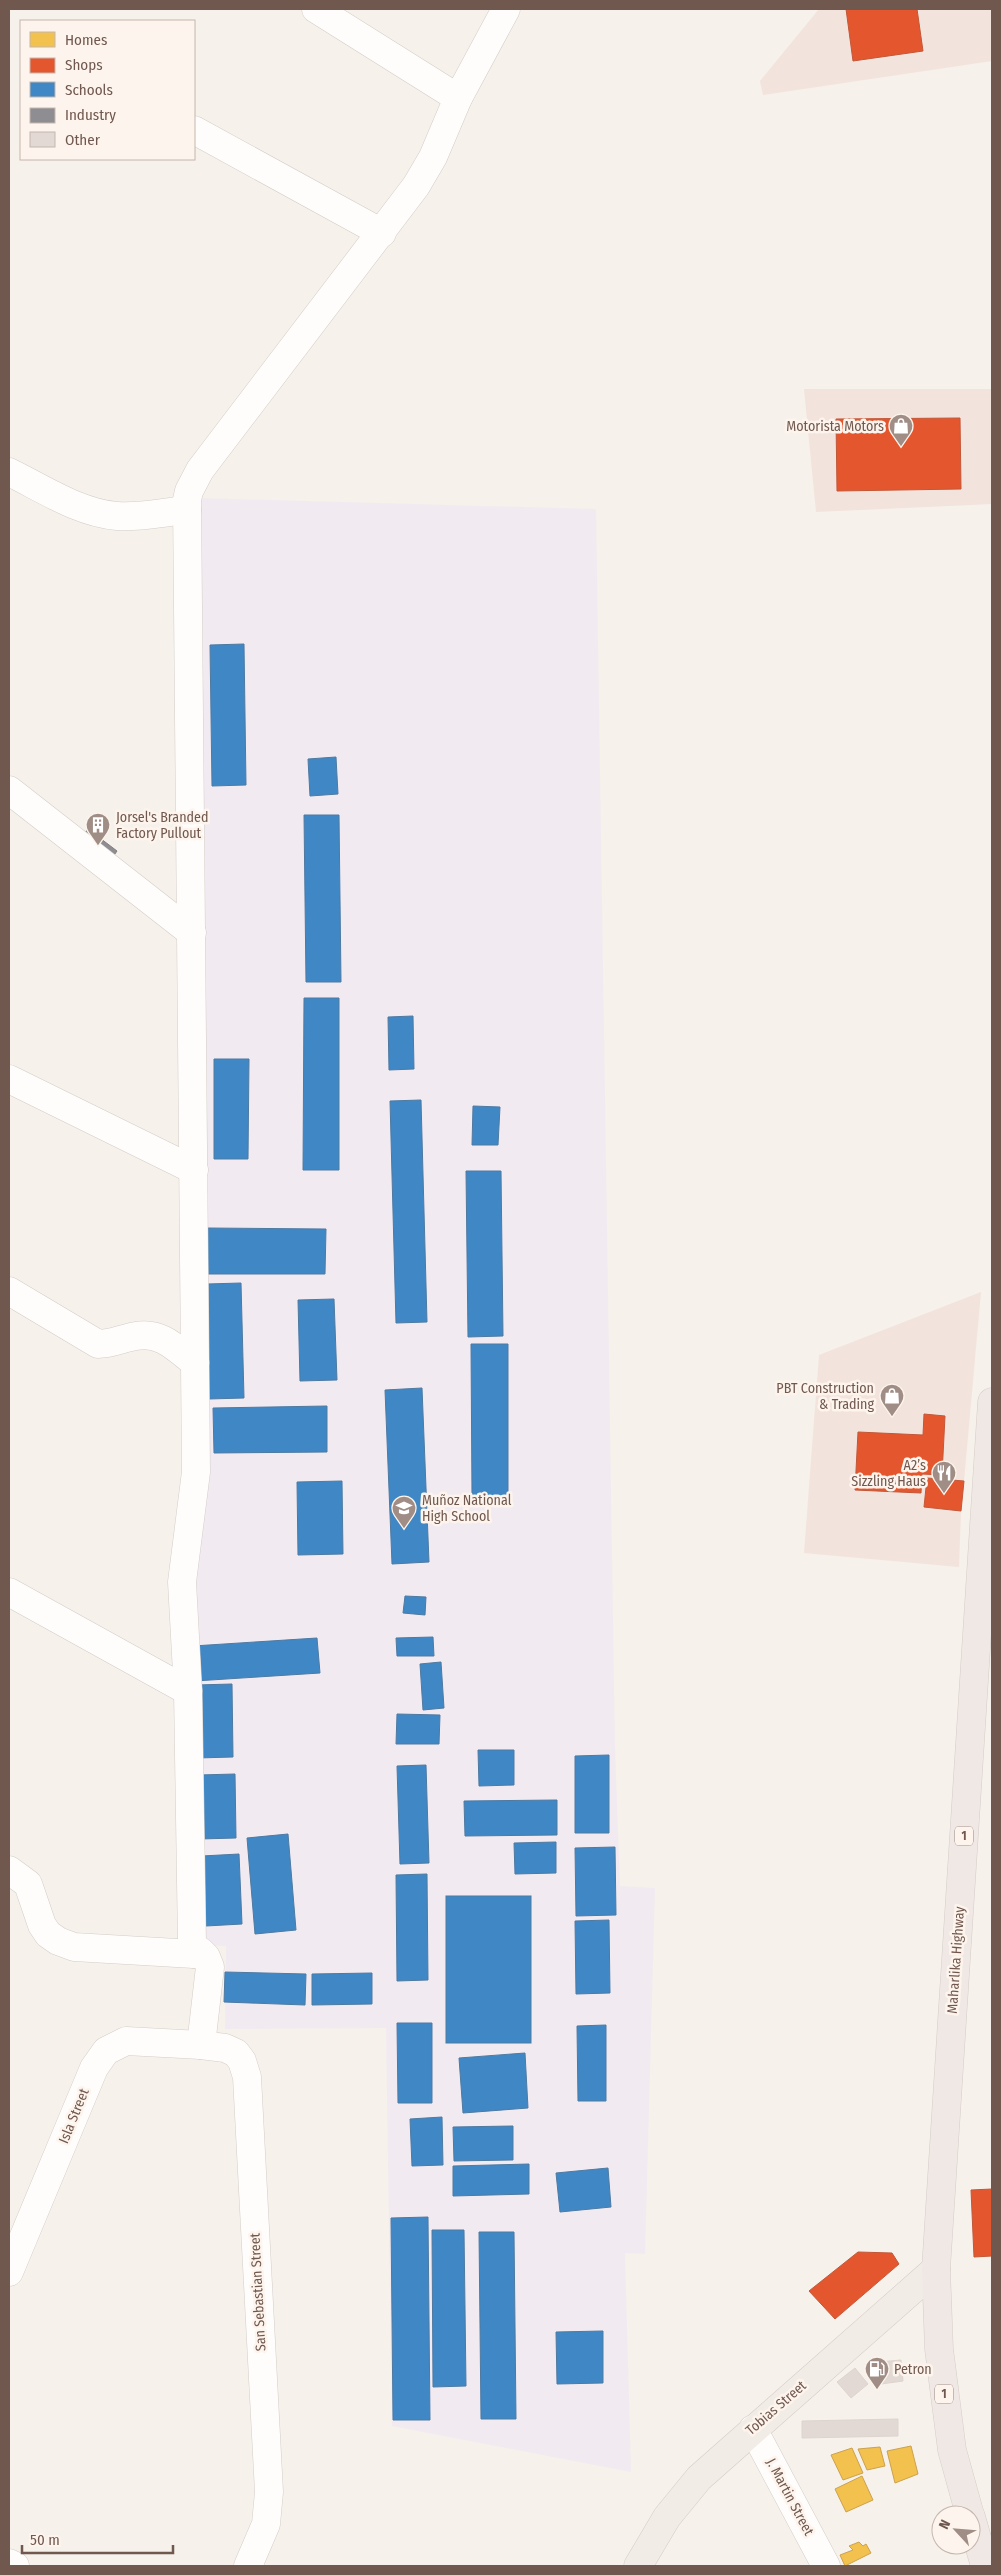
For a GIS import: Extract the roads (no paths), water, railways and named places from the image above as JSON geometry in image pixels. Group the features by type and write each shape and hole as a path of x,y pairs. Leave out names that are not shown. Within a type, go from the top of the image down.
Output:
{"highway":[{"name":"Maharlika Highway","path":"968,2505 951,2443 940,2349 936,2269 992,1402"},
{"name":"Maharlika Highway","path":"981,2552 985,2566"}],"main road":[{"name":"Tobias Street","path":"638,2566 667,2517 683,2496 721,2456 936,2269"}],"street":[{"path":"316,9 458,98"},
{"path":"194,1954 188,1691 182,1582 196,1472 187,510 189,491 200,470 382,232 425,172 458,98 506,9"},
{"path":"195,131 382,232"},
{"path":"9,472 82,507 106,515 120,516 187,510"},
{"path":"9,790 192,933"},
{"path":"9,1079 194,1170"},
{"path":"9,1291 98,1344 112,1344 137,1336 156,1336 172,1345 195,1363"},
{"path":"9,1592 188,1691"},
{"path":"9,1870 28,1884 42,1925 48,1934 58,1941 74,1947 194,1954 200,1951 203,1953 210,1967 201,2045"},
{"name":"Isla Street","path":"9,2272 94,2068 101,2056 126,2042 201,2045"},
{"name":"San Sebastian Street","path":"201,2045 225,2048 236,2053 242,2061 247,2077 269,2492 266,2524 248,2566"},
{"name":"J. Martin Street","path":"753,2428 826,2566"},
{"path":"9,2563 15,2566"}],"place":[{"name":"Motorista Motors","path":"901,447"},
{"name":"Jorsel's Branded Factory Pullout","path":"98,846"},
{"name":"PBT Construction & Trading","path":"892,1417"},
{"name":"A2’s Sizzling Haus","path":"944,1494"},
{"name":"Muñoz National High School","path":"404,1529"},
{"name":"Petron","path":"877,2390"}]}
